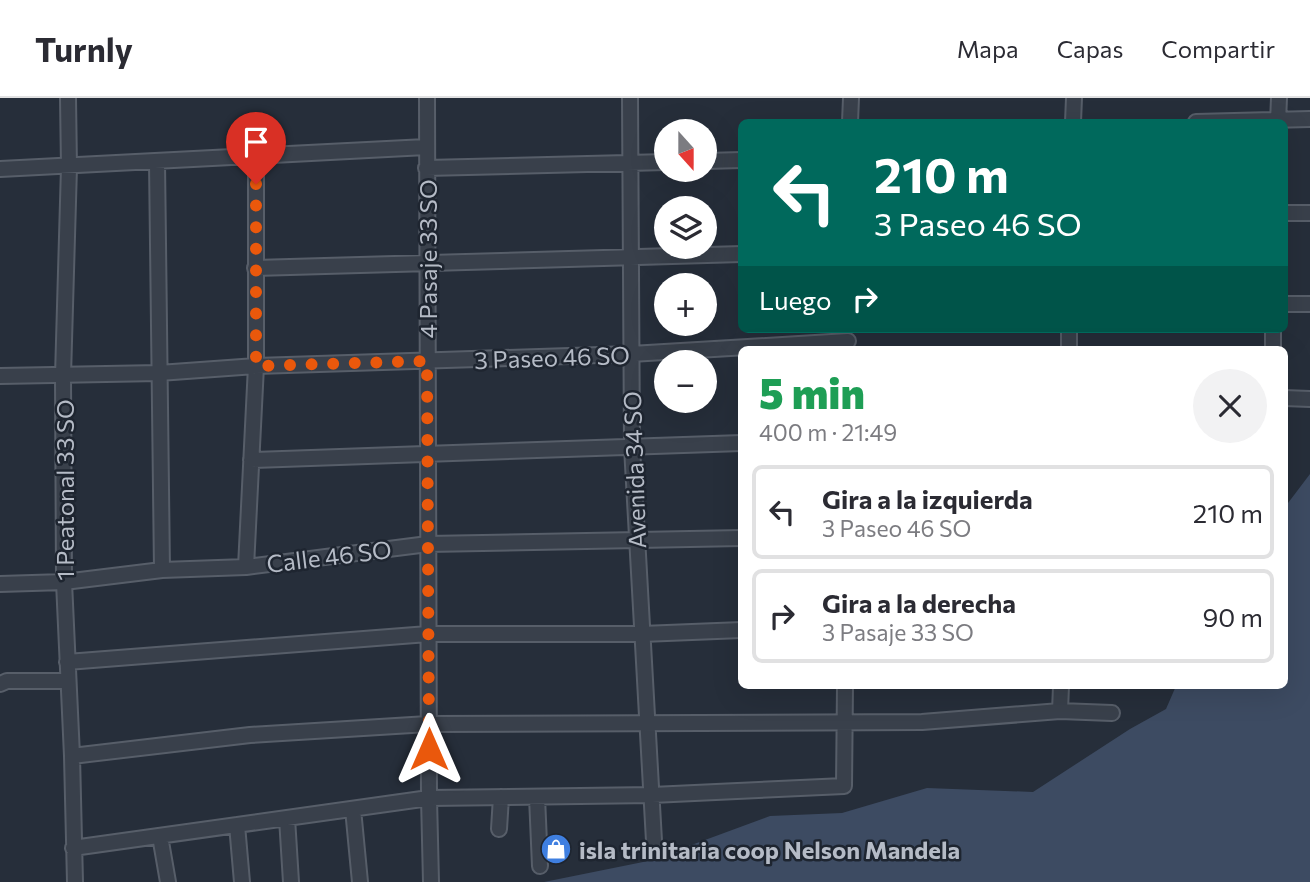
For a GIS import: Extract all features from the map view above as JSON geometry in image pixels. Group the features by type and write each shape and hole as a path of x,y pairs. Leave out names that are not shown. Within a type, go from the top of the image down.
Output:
{"street":[{"name":"1 Peatonal 33 SO","path":"68,98 69,167 63,376 64,582 75,882"},
{"name":"4 Pasaje 33 SO","path":"427,98 428,724 431,882"},
{"name":"Avenida 34 SO","path":"630,98 632,447 654,841"},
{"path":"850,119 851,98"},
{"path":"1073,119 1074,98"},
{"path":"1278,119 1279,98"},
{"path":"1288,120 1310,119"},
{"path":"0,169 426,147"},
{"path":"246,567 256,366 256,156"},
{"path":"718,161 738,160"},
{"path":"157,162 162,570"},
{"path":"426,168 654,162"},
{"path":"1288,213 1310,213"},
{"path":"255,268 738,254"},
{"path":"1288,304 1310,304"},
{"name":"3 Paseo 46 SO","path":"761,346 848,340"},
{"name":"3 Paseo 46 SO","path":"0,376 159,373 256,366 631,355 738,348"},
{"path":"1288,398 1310,399"},
{"path":"251,460 738,443"},
{"name":"Calle 46 SO","path":"0,584 64,582 162,570 246,567 428,544 738,538"},
{"path":"67,662 428,634 642,634 738,630"},
{"path":"0,684 7,681 68,681"},
{"path":"74,848 429,798 652,795 844,786 845,689"},
{"path":"1060,711 1061,689"},
{"path":"72,756 250,735 428,724 922,722 1060,711 1112,713"},
{"path":"499,829 501,797"},
{"path":"537,797 540,866"},
{"path":"353,809 360,882"},
{"path":"286,818 291,882"},
{"path":"237,825 242,882"},
{"path":"160,836 168,882"}],"water":[{"path":"1310,474 1310,882 544,882 648,861 770,816 842,813 927,788 1033,792 1166,709 1175,689 1288,689 1288,503"}],"place":[{"name":"isla trinitaria coop Nelson Mandela","path":"556,849"}],"route":[{"path":"256,184 256,366 427,361 429,749"}]}
